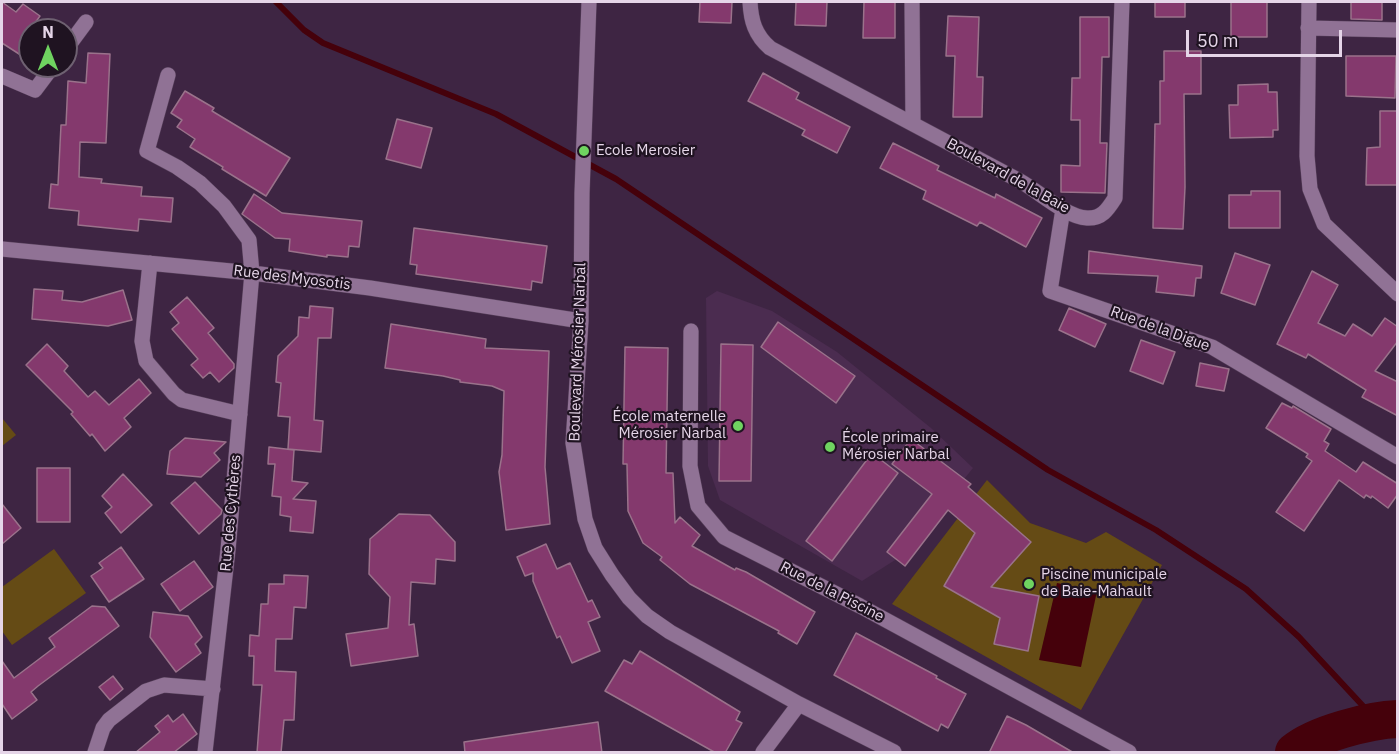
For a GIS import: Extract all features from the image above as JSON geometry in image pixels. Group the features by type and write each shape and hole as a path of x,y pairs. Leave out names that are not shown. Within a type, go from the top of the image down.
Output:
{"street":[{"name":"Boulevard Mérosier Narbal","path":"589,2 581,321 573,443 585,519 595,548 629,598 647,616 670,632 799,704 894,753"},
{"name":"Boulevard de la Baie","path":"750,2 754,28 770,48 1023,183 1063,209 1087,218 1101,216 1108,210 1114,198 1122,2"},
{"path":"912,2 913,123"},
{"path":"1309,2 1307,156 1310,189 1324,224 1398,294"},
{"path":"78,34 87,22"},
{"path":"1308,28 1398,30"},
{"name":"Rue des Cythères","path":"168,75 147,151 177,167 200,183 224,206 249,240 252,273 228,550 205,753"},
{"path":"2,76 35,90 44,78"},
{"name":"Rue de la Digue","path":"1063,209 1050,291 1212,346 1398,457"},
{"name":"Rue des Myosotis","path":"2,249 252,273 370,288 581,321"},
{"path":"150,263 142,341 146,361 174,394 182,400 240,414"},
{"name":"Rue de la Piscine","path":"691,331 690,466 698,506 724,537 880,616 1129,753"},
{"path":"94,753 102,728 146,691 164,685 213,688"},
{"path":"763,753 799,704"}],"shaded area":[{"name":"École primaire Mérosier Narbal","path":"717,291 772,311 837,352 931,428 973,468 903,555 862,581 720,500 708,466 706,298"},
{"path":"2,418 16,435 2,446"},
{"name":"Piscine municipale de Baie-Mahault","path":"987,480 1030,523 1086,543 1106,532 1162,565 1081,710 892,604"},
{"path":"54,549 86,593 12,645 2,631 2,587"},
{"path":"1057,583 1097,591 1081,667 1039,660"}],"building":[{"path":"2,2 16,12 23,4 40,16 39,18 18,18 18,53 2,43"},
{"path":"700,2 732,2 731,23 699,22"},
{"path":"796,2 827,2 826,26 795,25"},
{"path":"864,2 895,2 895,38 863,38"},
{"path":"1155,2 1185,2 1185,17 1155,17"},
{"path":"1231,2 1267,2 1267,37 1231,37"},
{"path":"1351,2 1382,2 1382,20 1351,19"},
{"path":"948,16 979,17 977,77 983,77 982,117 953,117 955,56 946,56"},
{"path":"1080,17 1109,17 1109,57 1102,57 1100,143 1107,143 1105,193 1061,192 1061,165 1080,166 1080,120 1071,120 1072,78 1080,78"},
{"path":"1164,51 1201,51 1201,94 1184,94 1183,229 1153,228 1155,124 1160,124 1160,81 1164,81"},
{"path":"88,53 110,54 106,143 80,142 79,177 102,179 101,183 142,187 141,196 173,198 171,222 139,219 138,231 78,225 79,211 49,208 51,184 58,185 61,125 66,125 68,81 86,83"},
{"path":"1346,56 1396,56 1395,98 1346,96"},
{"path":"763,73 799,93 796,99 850,127 837,153 802,135 805,130 748,101"},
{"path":"1268,84 1268,92 1277,92 1278,130 1273,130 1273,137 1230,138 1229,105 1238,105 1238,85"},
{"path":"185,91 214,108 212,111 290,158 266,196 190,147 195,139 177,127 182,120 171,113"},
{"path":"1380,111 1398,111 1398,185 1366,185 1367,148 1380,147"},
{"path":"397,119 432,128 421,168 386,159"},
{"path":"893,143 939,166 937,170 995,198 996,194 1042,218 1026,247 980,222 977,226 923,199 926,191 880,168"},
{"path":"1251,191 1280,191 1280,228 1229,228 1229,195 1251,195"},
{"path":"254,194 282,213 362,221 359,247 349,246 348,257 327,255 327,257 289,251 290,239 275,238 242,214"},
{"path":"414,228 547,246 542,283 532,281 531,290 416,274 417,265 410,264"},
{"path":"1089,251 1202,266 1201,278 1196,278 1194,296 1156,292 1158,276 1088,273"},
{"path":"1235,253 1270,265 1255,305 1221,293"},
{"path":"1312,271 1338,285 1318,323 1345,336 1353,324 1372,336 1385,318 1398,327 1398,341 1375,371 1398,382 1398,416 1362,397 1366,390 1308,354 1306,358 1277,344"},
{"path":"34,289 63,291 62,300 82,302 123,290 132,320 108,326 32,319"},
{"path":"187,297 214,328 208,333 234,364 234,368 219,382 210,372 203,378 191,365 198,359 172,329 179,323 170,312"},
{"path":"310,306 333,308 331,338 318,338 314,420 323,421 321,452 288,449 290,417 278,416 281,383 276,382 278,356 298,336 299,317 309,318"},
{"path":"1069,308 1106,324 1095,347 1059,330"},
{"path":"778,322 855,376 836,403 761,347"},
{"path":"391,324 486,339 485,348 549,351 545,467 550,524 506,530 499,472 502,455 504,391 492,386 460,382 460,380 443,376 385,368"},
{"path":"1141,340 1175,352 1163,384 1130,371"},
{"path":"47,344 68,366 64,371 88,397 95,391 109,405 139,379 151,393 124,418 131,427 105,451 92,434 90,436 71,414 73,412 26,365"},
{"path":"721,344 753,345 751,481 719,481"},
{"path":"625,347 668,348 666,473 673,473 675,523 680,517 700,535 692,546 735,570 736,568 746,572 815,612 797,644 778,633 779,631 690,584 660,560 662,557 643,543 628,511 627,464 623,464"},
{"path":"1200,363 1229,369 1224,391 1196,386"},
{"path":"1282,403 1292,408 1293,406 1331,429 1324,441 1329,444 1325,451 1356,472 1363,462 1398,484 1398,494 1388,508 1372,496 1371,498 1366,495 1364,498 1339,480 1304,531 1276,512 1312,461 1306,457 1308,454 1266,428"},
{"path":"185,438 226,442 214,453 220,460 201,477 167,474 170,451"},
{"path":"911,439 971,484 968,487 1031,542 991,587 1039,596 1028,651 994,644 1000,618 944,586 975,533 948,510 905,566 887,552 932,494 892,464"},
{"path":"269,447 294,450 292,481 308,483 293,499 316,501 313,533 290,531 291,517 280,515 281,497 272,496 275,464 268,464"},
{"path":"872,453 898,473 832,561 806,541"},
{"path":"37,468 70,468 70,522 37,522"},
{"path":"123,474 152,505 121,533 105,513 112,507 102,496"},
{"path":"195,482 222,510 221,514 199,534 171,503"},
{"path":"2,504 21,528 2,544"},
{"path":"399,514 430,515 455,542 455,561 436,559 435,584 411,582 409,625 414,624 418,656 351,666 346,634 388,628 390,597 369,574 370,539"},
{"path":"546,544 557,569 570,563 588,602 592,600 600,617 588,622 600,651 572,663 560,636 557,638 533,581 533,573 525,576 517,557"},
{"path":"121,547 144,579 109,602 91,576 103,568 99,563"},
{"path":"194,561 213,587 180,611 161,584"},
{"path":"284,575 308,576 306,608 294,607 292,639 276,639 275,671 296,672 294,720 284,720 281,753 257,753 262,685 253,685 254,656 249,656 250,635 259,636 261,604 268,604 269,584 284,584"},
{"path":"92,606 105,607 119,626 31,692 37,700 12,719 2,704 2,661 14,678 55,647 49,638"},
{"path":"153,612 188,616 202,637 195,644 201,653 176,672 150,637"},
{"path":"856,633 966,694 948,728 941,724 938,731 834,675"},
{"path":"640,651 740,712 736,720 742,723 725,753 716,753 605,691 624,660 632,664"},
{"path":"113,676 123,689 110,700 99,687"},
{"path":"183,714 197,734 173,753 135,753 160,732 155,726 168,715 173,722"},
{"path":"1007,716 1026,725 1074,753 989,753"},
{"path":"598,722 602,753 465,753 464,742"}],"waterway":[{"path":"276,2 304,30 323,43 496,114 616,179 1048,470 1156,530 1246,589 1299,637 1376,720"},
{"path":"1294,752 1315,739 1343,729 1398,719"}],"place":[{"name":"Ecole Merosier","path":"584,151"},
{"name":"École maternelle Mérosier Narbal","path":"738,426"},
{"name":"École primaire Mérosier Narbal","path":"830,447"},
{"name":"Piscine municipale de Baie-Mahault","path":"1029,584"}]}
